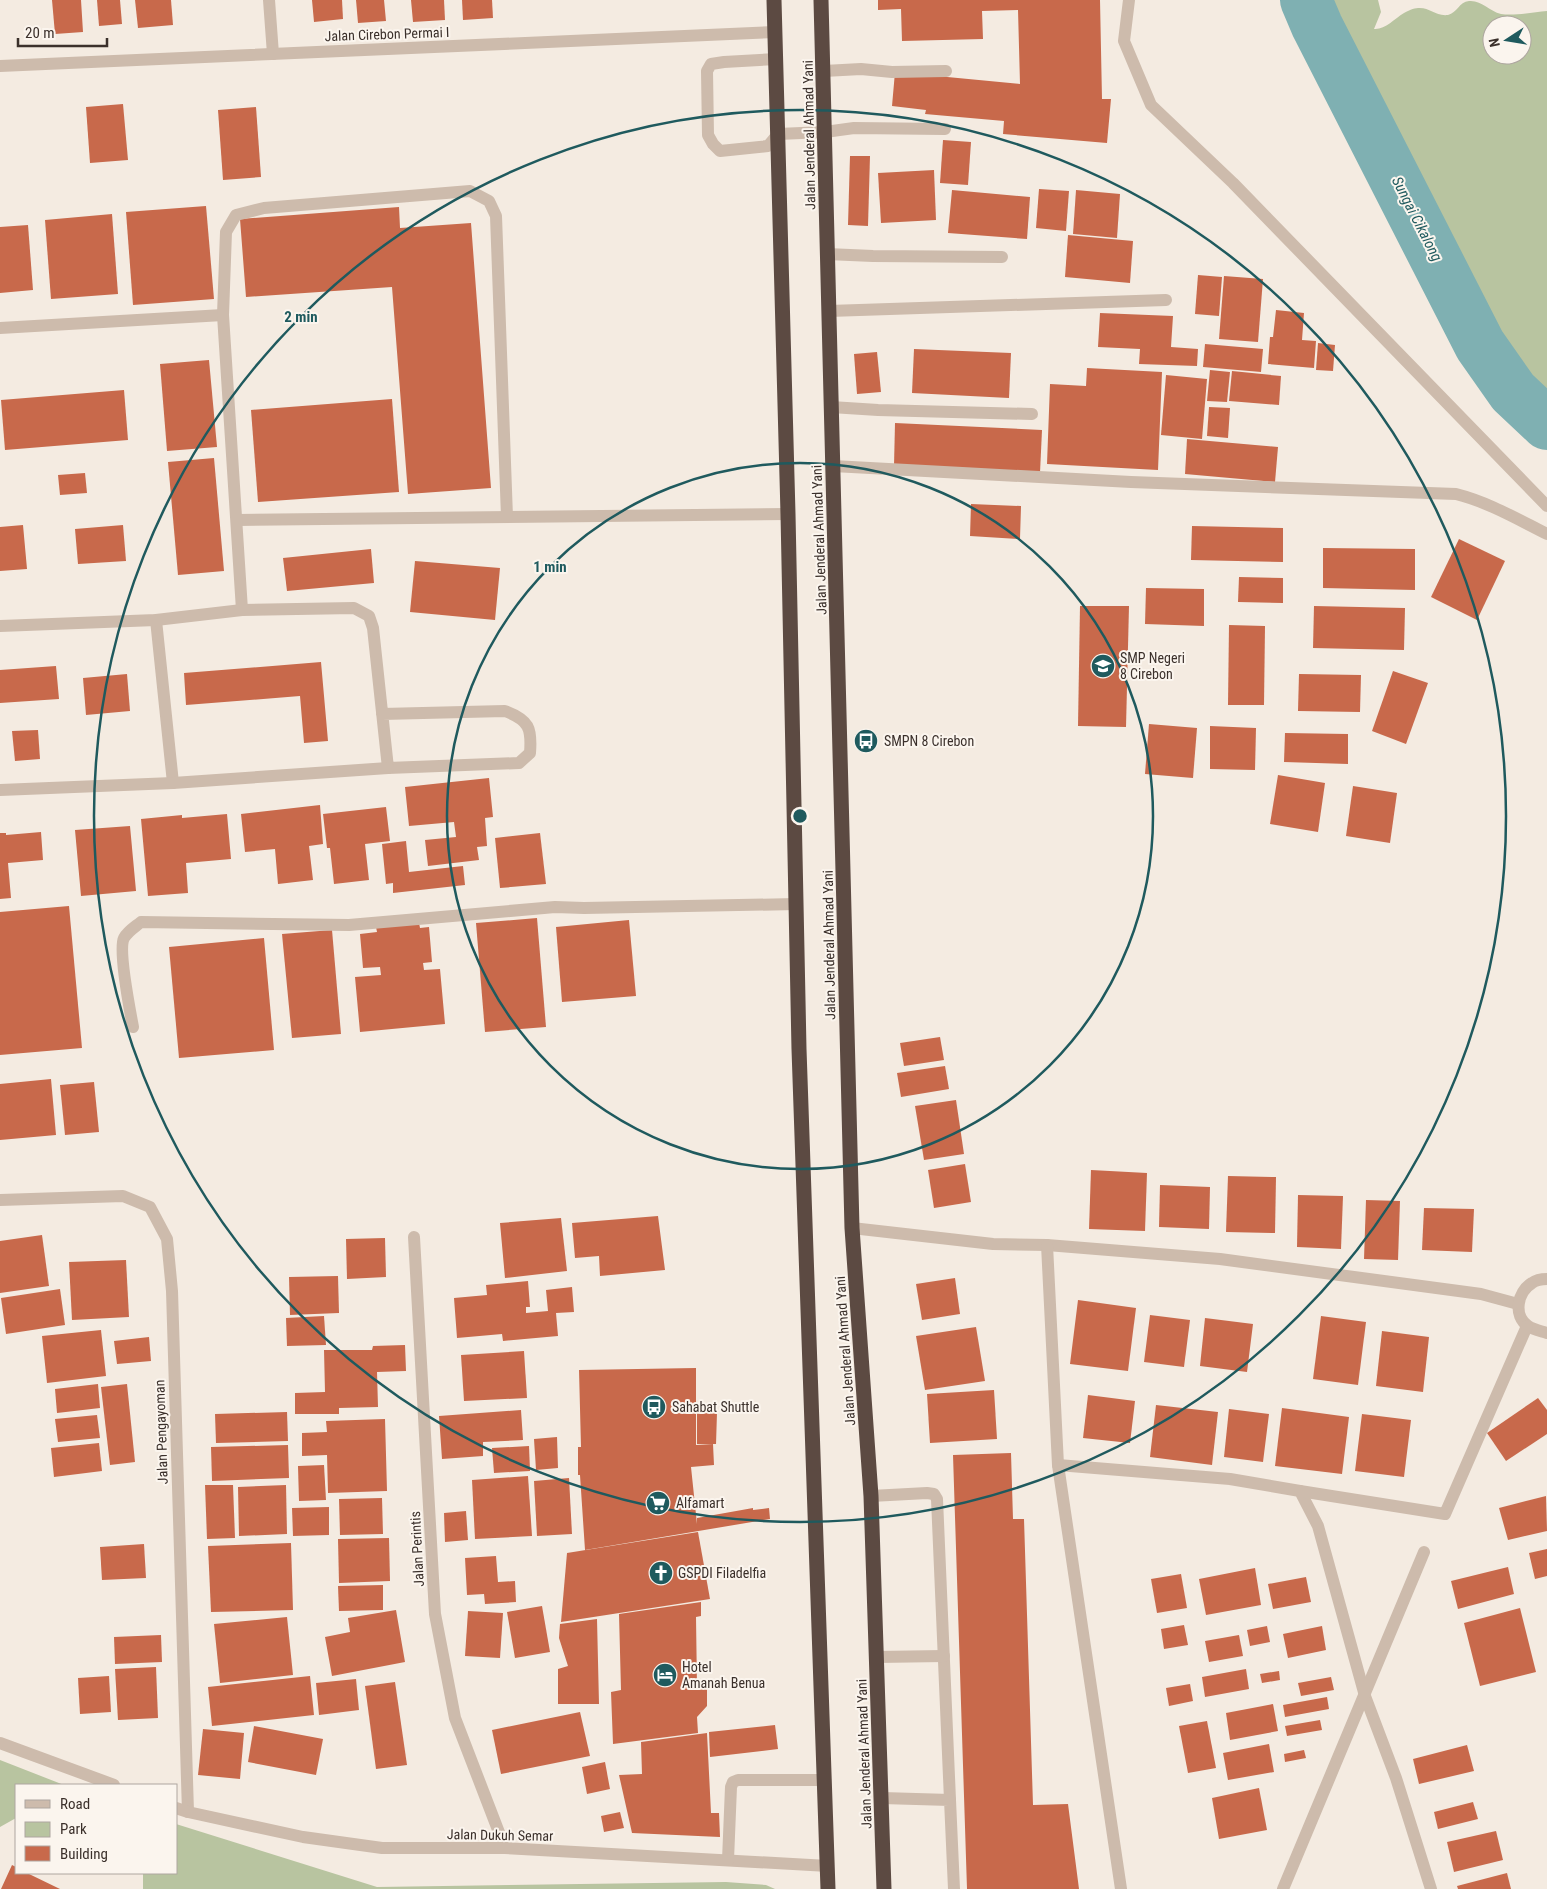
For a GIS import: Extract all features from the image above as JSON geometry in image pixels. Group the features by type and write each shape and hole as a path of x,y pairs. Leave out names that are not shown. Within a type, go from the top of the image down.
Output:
{"highway":[{"path":"774,0 788,514 799,1049 828,1889"},
{"name":"Jalan Jenderal Ahmad Yani","path":"821,0 852,1228 871,1496 884,1889"}],"street":[{"path":"269,0 273,54"},
{"path":"1129,0 1124,41 1151,105 1233,183 1547,506"},
{"name":"Jalan Cirebon Permai I","path":"0,66 775,32"},
{"path":"776,59 711,64 707,71 706,82 708,135 720,151 768,146 778,134 824,132 854,128 945,129"},
{"path":"824,71 946,71"},
{"path":"242,610 223,315 226,232 236,215 264,208 470,191 489,201 496,216 507,517"},
{"path":"828,254 1002,257"},
{"path":"829,311 1166,300"},
{"path":"0,328 223,315"},
{"path":"831,407 1032,414"},
{"path":"833,466 1130,482 1456,494 1476,499 1499,509 1547,534"},
{"path":"237,520 788,514"},
{"path":"0,626 156,620 242,610 354,608 369,616 373,628 388,768"},
{"path":"156,620 173,783"},
{"path":"0,790 173,783 388,768 519,763 530,753 531,733 519,716 505,710 382,714"},
{"path":"133,1027 122,953 123,939 129,931 141,922 348,924 555,907 796,904"},
{"name":"Jalan Pengayoman","path":"0,1200 123,1196 150,1207 167,1239 172,1301 182,1810"},
{"path":"852,1228 993,1244 1047,1245 1220,1259 1481,1294 1518,1304"},
{"name":"Jalan Perintis","path":"414,1237 435,1614 455,1718 505,1848"},
{"path":"1047,1245 1058,1465 1121,1889"},
{"path":"1547,1278 1533,1282 1522,1291 1518,1304 1520,1316 1527,1326 1547,1333"},
{"path":"1058,1465 1230,1479 1445,1514 1527,1326"},
{"path":"1300,1491 1318,1526 1365,1696 1396,1778 1431,1889"},
{"path":"871,1496 927,1493 934,1494 938,1500 954,1889"},
{"path":"1283,1889 1424,1552"},
{"path":"877,1657 944,1656"},
{"path":"0,1743 111,1784"},
{"path":"728,1860 730,1787 733,1782 738,1780 824,1780"},
{"path":"882,1798 950,1800"},
{"name":"Jalan Dukuh Semar","path":"182,1810 303,1836 382,1848 505,1848 828,1866"}],"green space":[{"path":"1317,0 1378,0 1381,12 1374,29 1386,26 1412,9 1424,8 1437,14 1448,15 1463,3 1469,1 1478,2 1501,14 1547,11 1547,412 1540,408 1511,370 1469,300 1410,164 1356,80"},
{"path":"0,1760 61,1784 15,1784 15,1819 0,1827"},
{"path":"178,1825 377,1887 726,1882 766,1885 775,1889 143,1889 143,1874 178,1874"}],"building":[{"path":"52,0 81,0 83,32 55,34"},
{"path":"97,0 120,0 122,24 99,26"},
{"path":"135,0 171,0 173,25 138,28"},
{"path":"312,0 342,0 343,19 314,22"},
{"path":"356,0 384,0 386,21 358,23"},
{"path":"411,0 444,0 445,20 413,22"},
{"path":"462,0 492,0 493,18 463,20"},
{"path":"878,0 1100,0 1102,99 1111,99 1107,143 1003,134 1004,121 925,114 926,110 892,106 895,72 1020,84 1018,10 982,11 983,39 902,41 901,9 878,10"},
{"path":"123,104 128,160 90,163 86,107"},
{"path":"256,107 261,177 223,180 218,110"},
{"path":"943,140 971,142 968,185 940,183"},
{"path":"850,156 870,156 868,226 848,225"},
{"path":"934,170 936,220 881,223 878,173"},
{"path":"1039,189 1069,191 1066,231 1036,228"},
{"path":"952,190 1030,197 1027,239 948,233"},
{"path":"1076,190 1120,194 1117,238 1073,234"},
{"path":"206,206 214,299 133,305 126,212"},
{"path":"399,207 400,228 471,223 491,488 408,494 392,287 246,297 240,219"},
{"path":"112,214 118,294 51,299 45,220"},
{"path":"28,225 33,290 0,293 0,227"},
{"path":"1068,235 1133,241 1130,283 1065,277"},
{"path":"1198,275 1222,277 1219,316 1195,314"},
{"path":"1224,276 1263,279 1258,342 1219,339"},
{"path":"1276,310 1304,313 1302,340 1316,341 1314,368 1268,364 1270,337 1273,337"},
{"path":"1100,313 1173,316 1171,347 1198,349 1197,366 1139,364 1140,349 1098,347"},
{"path":"1318,343 1335,345 1333,371 1316,370"},
{"path":"1205,344 1263,349 1261,372 1203,367"},
{"path":"914,349 1011,353 1009,398 912,393"},
{"path":"877,352 881,392 857,394 854,354"},
{"path":"209,360 217,447 167,451 160,364"},
{"path":"1087,368 1162,372 1158,470 1047,464 1050,384 1086,386"},
{"path":"1210,370 1230,372 1227,402 1207,401"},
{"path":"1232,371 1281,376 1279,405 1229,401"},
{"path":"1166,375 1207,379 1202,439 1161,435"},
{"path":"124,390 128,440 5,450 1,400"},
{"path":"392,399 399,492 258,502 251,410"},
{"path":"1209,407 1230,408 1228,438 1207,436"},
{"path":"895,423 1042,430 1040,473 894,466"},
{"path":"1187,439 1278,447 1275,482 1185,474"},
{"path":"214,458 224,571 178,575 168,462"},
{"path":"85,473 87,493 60,495 58,475"},
{"path":"971,504 1021,506 1020,539 970,536"},
{"path":"23,525 27,569 0,571 0,527"},
{"path":"123,525 126,561 78,564 75,529"},
{"path":"1192,526 1283,528 1283,562 1191,560"},
{"path":"1459,539 1505,561 1477,620 1431,597"},
{"path":"1323,548 1415,549 1415,590 1323,588"},
{"path":"371,549 374,583 287,591 283,558"},
{"path":"415,561 500,568 495,620 410,612"},
{"path":"1239,577 1283,578 1283,603 1238,602"},
{"path":"1146,588 1204,589 1204,626 1145,624"},
{"name":"SMP Negeri 8 Cirebon","path":"1080,606 1129,606 1126,727 1078,726"},
{"path":"1314,606 1405,608 1404,650 1313,648"},
{"path":"1229,625 1265,626 1264,705 1228,705"},
{"path":"321,662 328,741 304,743 300,696 186,705 184,673"},
{"path":"56,666 59,699 0,703 0,670"},
{"path":"1393,671 1428,683 1406,744 1372,731"},
{"path":"127,674 130,711 86,715 83,678"},
{"path":"1299,674 1361,675 1360,712 1298,711"},
{"path":"1149,724 1197,728 1193,778 1145,774"},
{"path":"1210,726 1256,728 1255,770 1210,769"},
{"path":"38,730 40,759 15,761 12,731"},
{"path":"1285,733 1348,734 1348,764 1284,762"},
{"path":"1278,775 1325,783 1318,832 1270,824"},
{"path":"489,778 493,817 485,818 487,846 477,847 479,860 428,866 425,840 456,837 454,822 409,826 405,787"},
{"path":"1353,786 1397,793 1390,843 1346,836"},
{"path":"320,805 323,844 309,846 313,880 278,884 275,849 245,852 241,814"},
{"path":"386,807 390,841 365,844 369,880 334,884 330,848 327,848 323,814"},
{"path":"227,814 231,859 186,863 188,893 148,896 141,819 182,815 182,818"},
{"path":"130,826 136,891 81,896 75,830"},
{"path":"41,832 43,860 8,863 11,898 0,899 0,833 6,833 6,835"},
{"path":"540,833 546,884 500,888 495,838"},
{"path":"406,841 409,872 463,866 465,885 393,893 393,883 386,884 382,844"},
{"path":"69,906 82,1048 0,1055 0,912"},
{"path":"537,918 546,1027 485,1032 476,923"},
{"path":"629,920 636,996 562,1002 556,927"},
{"path":"419,923 420,928 429,927 432,962 423,963 424,970 440,969 445,1024 360,1032 355,977 381,975 380,967 363,968 360,934 377,932 376,927"},
{"path":"332,930 341,1034 292,1038 282,934"},
{"path":"264,938 274,1050 179,1058 169,947"},
{"path":"940,1037 944,1060 904,1066 900,1043"},
{"path":"945,1066 949,1089 901,1097 897,1073"},
{"path":"51,1079 56,1135 0,1140 0,1084"},
{"path":"94,1082 99,1132 65,1135 60,1085"},
{"path":"956,1100 964,1154 924,1160 915,1106"},
{"path":"965,1164 971,1202 934,1208 928,1170"},
{"path":"1091,1170 1147,1173 1145,1231 1089,1229"},
{"path":"1228,1176 1276,1177 1275,1233 1226,1232"},
{"path":"1160,1185 1210,1187 1209,1229 1159,1227"},
{"path":"1298,1195 1343,1196 1341,1249 1297,1247"},
{"path":"1366,1200 1400,1201 1398,1260 1364,1259"},
{"path":"1424,1208 1474,1209 1472,1252 1422,1250"},
{"path":"658,1216 665,1270 600,1276 599,1256 575,1258 572,1223"},
{"path":"561,1218 567,1271 505,1278 500,1223"},
{"path":"42,1235 49,1286 0,1293 0,1241"},
{"path":"385,1238 386,1277 347,1279 346,1239"},
{"path":"126,1260 129,1317 72,1320 69,1262"},
{"path":"338,1276 339,1313 290,1315 289,1277"},
{"path":"955,1278 960,1314 922,1320 916,1284"},
{"path":"528,1281 530,1307 526,1307 526,1313 548,1311 546,1290 572,1287 574,1312 556,1313 558,1336 503,1341 502,1334 457,1338 454,1298 487,1295 486,1285"},
{"path":"60,1289 65,1325 6,1334 1,1298"},
{"path":"1078,1300 1136,1308 1128,1371 1070,1364"},
{"path":"1150,1315 1190,1320 1184,1367 1144,1362"},
{"path":"324,1316 326,1345 287,1346 286,1318"},
{"path":"1321,1316 1366,1322 1358,1385 1313,1379"},
{"path":"1205,1318 1253,1324 1247,1372 1200,1366"},
{"path":"976,1327 985,1381 925,1390 916,1336"},
{"path":"101,1330 106,1376 47,1383 42,1336"},
{"path":"1382,1331 1429,1337 1423,1392 1376,1386"},
{"path":"149,1337 151,1361 117,1364 114,1341"},
{"path":"405,1345 406,1371 377,1372 378,1407 339,1408 339,1414 295,1414 295,1393 325,1392 324,1350 372,1350 373,1346"},
{"path":"524,1351 527,1398 464,1401 461,1355"},
{"path":"696,1368 696,1445 713,1444 714,1465 691,1467 697,1524 697,1518 753,1508 753,1510 769,1508 770,1519 585,1550 580,1475 578,1475 578,1447 581,1447 579,1370"},
{"path":"98,1384 100,1408 57,1413 55,1389"},
{"path":"127,1384 135,1462 110,1465 101,1387"},
{"path":"994,1390 997,1439 930,1443 927,1394"},
{"path":"1088,1395 1135,1401 1130,1443 1083,1438"},
{"path":"1538,1398 1547,1410 1547,1434 1506,1461 1487,1433"},
{"path":"1156,1405 1218,1412 1212,1465 1150,1457"},
{"path":"1282,1408 1349,1417 1342,1474 1275,1466"},
{"path":"1229,1409 1269,1414 1263,1462 1224,1457"},
{"path":"521,1410 523,1440 483,1442 483,1456 442,1459 439,1416"},
{"path":"287,1412 288,1441 216,1443 215,1414"},
{"path":"697,1412 717,1412 716,1444 697,1444"},
{"path":"1362,1414 1411,1420 1404,1477 1355,1471"},
{"path":"97,1415 100,1438 58,1442 55,1419"},
{"path":"385,1419 387,1491 328,1493 327,1455 302,1456 302,1433 327,1432 326,1421"},
{"path":"557,1437 558,1468 536,1470 534,1439"},
{"path":"99,1443 102,1471 54,1477 51,1448"},
{"path":"288,1445 289,1478 212,1481 211,1447"},
{"path":"529,1446 530,1471 494,1473 492,1448"},
{"path":"1011,1453 1013,1519 1024,1519 1033,1805 1068,1804 1079,1889 967,1889 953,1455"},
{"path":"324,1465 326,1500 299,1501 298,1466"},
{"path":"528,1476 532,1536 475,1539 472,1480"},
{"path":"569,1478 572,1534 537,1536 534,1481"},
{"path":"205,1485 233,1485 235,1538 207,1539"},
{"path":"286,1485 287,1534 239,1536 238,1487"},
{"path":"1546,1496 1547,1531 1508,1540 1499,1508"},
{"path":"382,1498 383,1534 340,1535 339,1499"},
{"path":"329,1507 329,1535 293,1536 292,1508"},
{"path":"466,1511 468,1540 445,1542 444,1513"},
{"path":"698,1532 710,1599 561,1622 567,1553"},
{"path":"389,1538 390,1581 339,1583 338,1539"},
{"path":"291,1543 293,1610 211,1612 208,1546"},
{"path":"144,1544 146,1578 102,1580 100,1547"},
{"path":"1547,1549 1547,1576 1535,1579 1529,1553"},
{"path":"496,1556 498,1582 515,1581 516,1602 485,1604 484,1594 467,1595 465,1558"},
{"path":"1508,1567 1514,1594 1458,1609 1451,1581"},
{"path":"1255,1568 1261,1605 1206,1615 1199,1579"},
{"path":"1181,1574 1187,1608 1157,1613 1151,1579"},
{"path":"1306,1577 1311,1602 1273,1609 1268,1584"},
{"path":"383,1585 383,1610 339,1611 338,1586"},
{"path":"701,1602 701,1616 696,1617 697,1688 707,1688 707,1706 697,1717 698,1733 613,1744 611,1692 621,1690 619,1614"},
{"path":"542,1606 550,1652 515,1658 507,1612"},
{"path":"1520,1608 1536,1672 1480,1686 1464,1623"},
{"path":"396,1610 405,1662 332,1676 325,1637 350,1632 348,1618"},
{"path":"468,1611 503,1613 500,1658 465,1656"},
{"path":"287,1617 293,1675 220,1683 214,1624"},
{"path":"597,1619 599,1704 558,1704 558,1669 568,1666 559,1638 560,1624"},
{"path":"1184,1625 1188,1645 1164,1649 1161,1629"},
{"path":"1267,1626 1270,1642 1250,1646 1247,1630"},
{"path":"1322,1626 1326,1650 1288,1658 1283,1634"},
{"path":"161,1635 162,1662 115,1664 114,1637"},
{"path":"1239,1635 1243,1656 1209,1662 1205,1641"},
{"path":"156,1667 158,1718 118,1720 115,1669"},
{"path":"1246,1669 1249,1689 1205,1697 1202,1677"},
{"path":"1279,1671 1280,1680 1262,1683 1260,1674"},
{"path":"109,1676 111,1712 80,1714 78,1678"},
{"path":"310,1676 314,1715 212,1726 208,1687"},
{"path":"1331,1677 1334,1690 1301,1696 1298,1683"},
{"path":"356,1679 359,1710 319,1715 316,1683"},
{"path":"395,1682 407,1765 376,1769 365,1686"},
{"path":"1190,1684 1193,1701 1169,1706 1166,1688"},
{"path":"1327,1697 1329,1709 1285,1717 1283,1705"},
{"path":"1273,1704 1278,1731 1230,1740 1226,1713"},
{"path":"580,1712 590,1756 501,1774 492,1730"},
{"path":"1320,1720 1322,1730 1287,1736 1285,1726"},
{"path":"1207,1721 1216,1768 1188,1773 1179,1726"},
{"path":"775,1725 778,1749 710,1757 709,1732"},
{"path":"254,1726 323,1739 316,1775 248,1762"},
{"path":"203,1729 244,1733 240,1779 198,1775"},
{"path":"707,1733 711,1813 719,1813 720,1837 632,1833 619,1775 642,1774 641,1742"},
{"path":"1269,1744 1274,1772 1228,1780 1223,1753"},
{"path":"1467,1745 1474,1771 1419,1784 1413,1759"},
{"path":"1304,1750 1306,1758 1285,1762 1284,1754"},
{"path":"605,1762 610,1789 587,1794 582,1767"},
{"path":"1259,1788 1267,1830 1219,1839 1212,1798"},
{"path":"1473,1802 1478,1819 1438,1829 1434,1812"},
{"path":"620,1812 624,1828 604,1832 601,1816"},
{"path":"1496,1831 1503,1860 1454,1872 1447,1842"},
{"path":"12,1865 15,1866 15,1874 29,1874 60,1889 1,1889"},
{"path":"1507,1873 1511,1889 1458,1889 1457,1886"}],"waterway":[{"name":"Sungai Cikalong","path":"1306,0 1317,26 1480,345 1513,392 1547,424"}],"place":[{"name":"SMP Negeri 8 Cirebon","path":"1103,666"},
{"name":"SMPN 8 Cirebon","path":"866,741"},
{"name":"Sahabat Shuttle","path":"654,1407"},
{"name":"Alfamart","path":"658,1503"},
{"name":"GSPDI Filadelfia","path":"661,1573"},
{"name":"Hotel Amanah Benua","path":"665,1675"}]}
